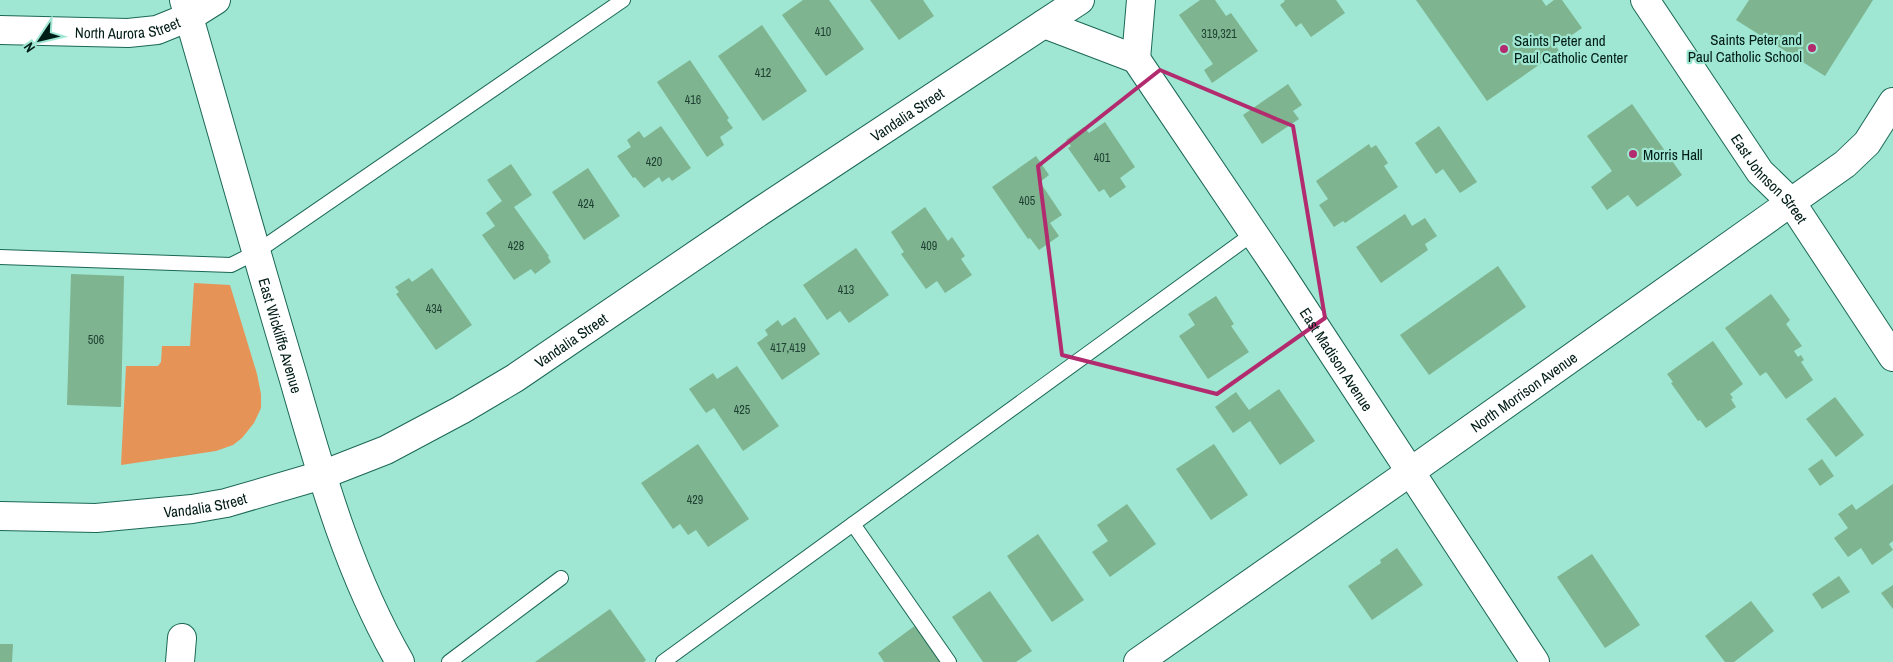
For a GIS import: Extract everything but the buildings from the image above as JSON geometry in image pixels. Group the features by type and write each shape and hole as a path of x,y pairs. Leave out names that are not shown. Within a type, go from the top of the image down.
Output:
{"street":[{"name":"North Aurora Street","path":"0,30 128,33 157,30 186,9 216,0"},
{"name":"Vandalia Street","path":"0,516 96,518 192,509 226,503 322,475 386,450 461,410 515,378 759,212 1080,0"},
{"path":"1044,24 1136,59 1141,0"},
{"name":"East Johnson Street","path":"1645,0 1760,172 1791,202 1893,357"},
{"name":"East Wickliffe Avenue","path":"186,9 255,253 322,475 349,555 366,598 400,662"},
{"name":"East Madison Avenue","path":"1136,59 1254,233 1535,662"},
{"name":"North Morrison Avenue","path":"1138,662 1845,164 1867,143 1893,102"}],"lane":[{"path":"0,258 231,265 255,253 623,0"},
{"path":"663,662 1254,233"},
{"path":"853,524 949,662"},
{"path":"449,662 561,578"}],"highlighted area":[{"path":"1160,70 1293,126 1325,318 1217,394 1062,355 1038,166"}],"shaded area":[{"path":"194,283 230,285 257,374 261,394 261,408 254,423 242,438 233,445 216,451 121,465 126,366 158,366 161,362 162,346 190,346"}],"place":[{"name":"Saints Peter and Paul Catholic School","path":"1812,48"},
{"name":"Saints Peter and Paul Catholic Center","path":"1504,49"},
{"name":"Morris Hall","path":"1633,154"}]}
